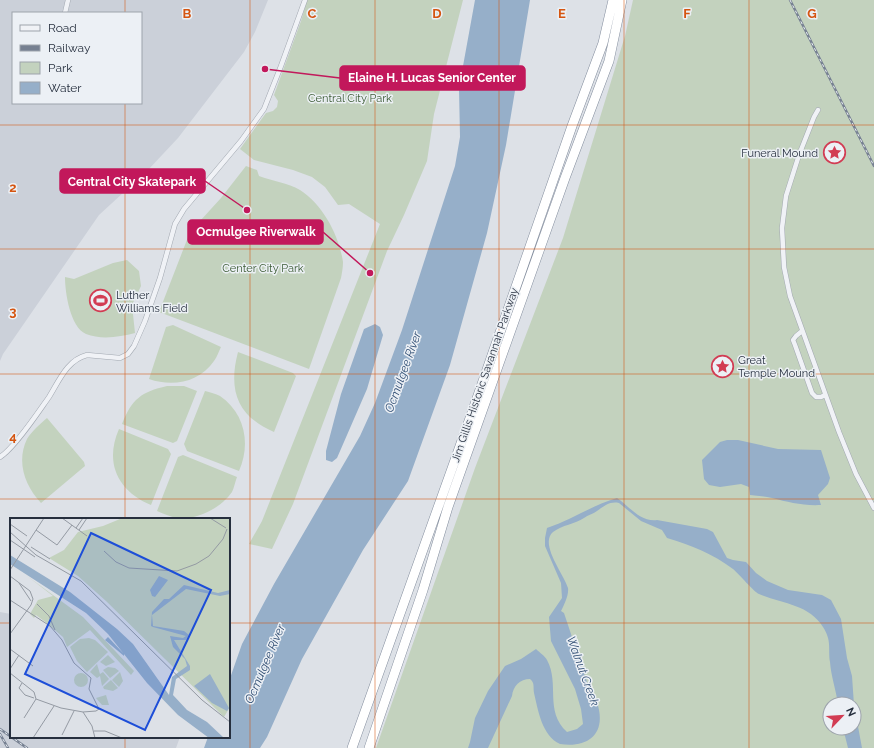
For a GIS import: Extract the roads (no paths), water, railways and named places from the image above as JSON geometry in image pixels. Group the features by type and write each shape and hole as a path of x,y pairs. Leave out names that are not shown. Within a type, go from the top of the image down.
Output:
{"highway":[{"name":"Jim Gillis Historic Savannah Parkway","path":"352,748 472,415 572,126 603,43 614,0"},
{"name":"Jim Gillis Historic Savannah Parkway","path":"369,748 423,590 448,507 566,178 610,61 622,0"}],"street":[{"path":"65,12 68,0"},
{"path":"0,457 22,434 72,362 82,356 87,355 120,358 128,354 134,346 145,321 160,278 175,224 184,209 241,141 264,109 305,0"},
{"path":"818,110 789,183 783,216 782,250 790,296 802,331 856,474 874,508"},
{"path":"802,331 793,340 794,345 812,393 816,397 825,395"}],"water":[{"name":"Ocmulgee River","path":"475,0 530,0 506,145 487,233 450,365 408,481 363,550 302,659 267,737 260,748 204,748 208,738 230,738 230,678 242,644 274,584 360,436 375,403 402,330 455,166 460,137 459,88"},
{"path":"375,324 380,327 383,335 367,389 337,458 332,462 326,460 326,451 341,394 364,329"},
{"path":"727,440 738,440 778,449 821,450 830,478 828,484 818,495 821,505 802,504 750,495 749,487 741,484 720,487 709,485 704,479 702,460 720,442"},
{"name":"Walnut Creek","path":"617,498 645,519 707,529 713,532 727,558 746,562 756,573 767,581 788,590 822,595 831,600 841,619 847,658 852,676 853,696 836,696 829,657 828,636 817,619 803,609 759,594 733,569 718,559 702,550 667,538 662,530 641,521 619,503 610,503 580,520 553,532 549,537 551,551 568,588 567,597 561,611 564,613 590,691 596,700 598,707 600,719 599,727 596,733 585,742 578,744 560,744 554,740 545,729 539,714 533,682 530,679 526,679 515,686 512,696 488,748 468,748 475,718 488,691 505,666 521,659 536,649 544,656 551,669 554,706 560,724 567,732 577,729 583,724 581,709 575,689 551,641 549,617 562,598 561,583 545,546 545,538 547,528"},
{"path":"845,736 860,736 862,748 848,748"}],"railway":[{"path":"790,0 874,166"},
{"path":"0,729 10,736"},
{"path":"0,734 8,748"},
{"path":"13,738 27,748"}],"place":[{"name":"Elaine H. Lucas Senior Center","path":"265,69"},
{"name":"Funeral Mound","path":"834,153"},
{"name":"Central City Skatepark","path":"247,210"},
{"name":"Ocmulgee Riverwalk","path":"370,273"},
{"name":"Luther Williams Field","path":"101,301"},
{"name":"Great Temple Mound","path":"723,366"}],"park label":[{"name":"Central City Park","path":"350,98"},
{"name":"Center City Park","path":"263,268"}]}
